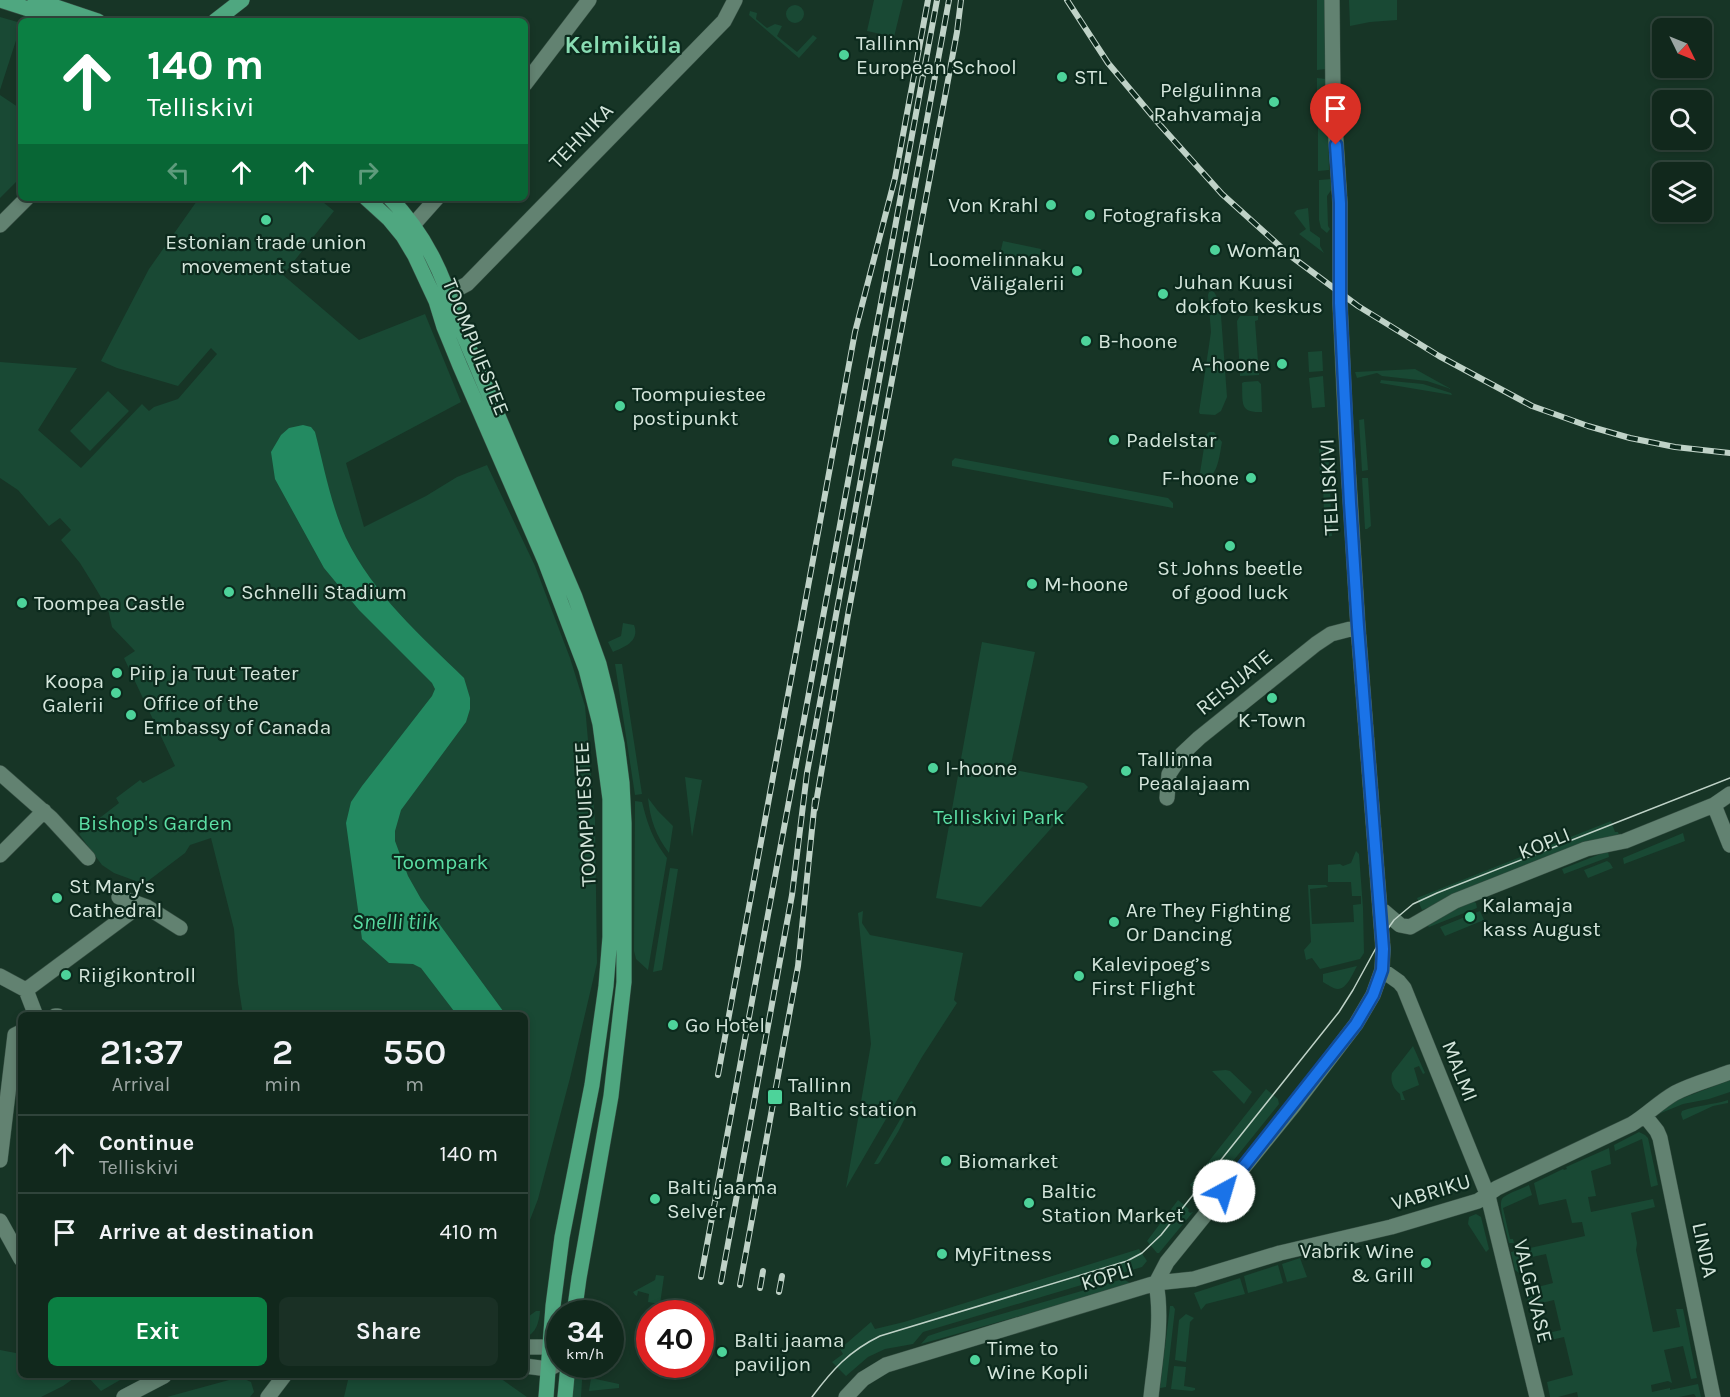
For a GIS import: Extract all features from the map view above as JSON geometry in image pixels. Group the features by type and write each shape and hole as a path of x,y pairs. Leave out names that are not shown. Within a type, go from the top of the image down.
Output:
{"main road":[{"path":"0,0 57,18"},
{"path":"35,0 89,18"},
{"path":"218,18 236,2"},
{"name":"TOOMPUIESTEE","path":"369,201 403,236 458,322 575,597 607,696 618,754 624,824 624,982 611,1096 576,1300"},
{"name":"TOOMPUIESTEE","path":"393,201 414,224 425,241 443,297 444,327 546,561 586,669 600,724 610,799 610,937 606,986 592,1085 562,1237 558,1300"},
{"name":"TOOMPUIESTEE","path":"546,1397 551,1378"},
{"path":"565,1397 567,1378"}],"street":[{"path":"528,80 589,0"},
{"name":"TELLISKIVI","path":"1332,0 1333,95 1340,203 1340,303 1358,627 1383,949 1382,970"},
{"name":"TEHNIKA","path":"443,297 467,284 723,21 732,1"},
{"path":"0,225 24,201"},
{"path":"403,236 433,201"},
{"name":"REISIJATE","path":"1167,798 1169,774 1182,754 1199,738 1330,634 1358,627"},
{"path":"0,772 44,812 88,858"},
{"name":"KOPLI","path":"1380,908 1400,925 1410,927 1455,901 1586,849 1625,841 1714,805 1730,794"},
{"path":"1714,805 1730,845"},
{"path":"0,855 44,812"},
{"path":"119,897 147,907 180,928"},
{"path":"26,990 139,906"},
{"name":"KOPLI","path":"846,1397 863,1379 886,1365 1156,1283 1167,1262 1356,1024 1373,995 1382,970"},
{"name":"MALMI","path":"1382,970 1404,988 1488,1196"},
{"path":"0,976 26,990 34,1012"},
{"path":"0,1160 15,1035 18,1034"},
{"name":"VABRIKU","path":"1156,1283 1194,1279 1280,1253 1391,1227 1478,1201 1497,1188 1632,1124 1677,1092 1730,1072"},
{"name":"LINDA","path":"1645,1116 1660,1138 1713,1397"},
{"name":"VALGEVASE","path":"1488,1196 1537,1397"},
{"path":"0,1221 18,1254"},
{"path":"1151,1397 1160,1302 1156,1283"},
{"path":"528,1347 546,1349"},
{"path":"528,1366 546,1366"},
{"path":"124,1397 160,1378"},
{"path":"268,1397 282,1378"}],"green space":[{"path":"874,0 903,0 894,37 867,31"},
{"path":"1317,0 1325,0 1326,69 1317,70"},
{"path":"1349,0 1397,0 1397,20 1350,26"},
{"path":"795,5 802,7 804,14 802,21 795,23 788,21 786,14 788,7"},
{"path":"750,11 757,13 756,19 767,28 775,24 782,26 777,36 797,52 813,35 817,38 799,58 749,15"},
{"path":"0,17 18,22 18,34 0,90"},
{"path":"1317,78 1326,79 1327,114 1317,114"},
{"path":"0,95 18,107 18,180 0,198"},
{"path":"1328,125 1329,170 1318,171 1318,127"},
{"path":"1332,179 1332,189 1327,196 1330,229 1327,233 1321,228 1319,220 1319,180"},
{"name":"Toompark","path":"197,201 322,201 334,211 283,275 359,340 425,314 461,402 346,463 364,527 426,496 457,477 487,465 535,566 570,658 585,706 595,820 597,963 570,1078 538,1199 528,1225 528,1012 243,1012 234,929 211,838 190,845 185,853 144,884 114,873 102,865 79,834 119,803 116,798 140,780 143,783 175,766 124,658 135,651 112,627 108,609 80,563 61,540 71,530 60,518 49,526 18,490 0,478 0,362 77,368 38,430 81,468 142,404 149,411 178,399 217,354 211,348 178,386 101,361 149,269"},
{"path":"1308,208 1310,231 1320,238 1320,246 1324,253 1299,234 1306,229 1294,213 1297,210"},
{"path":"1003,241 1041,249 1038,262 1000,254"},
{"path":"1212,291 1220,302 1227,397 1221,411 1215,415 1199,412 1211,332 1208,295"},
{"path":"1240,316 1258,316 1258,320 1255,321 1259,375 1240,376 1237,321"},
{"path":"1322,351 1323,371 1309,372 1308,352"},
{"path":"1415,369 1451,389 1427,381 1382,376 1377,373 1357,378 1355,372"},
{"path":"1323,376 1325,407 1312,408 1309,378"},
{"path":"1381,380 1423,384 1452,395 1380,383"},
{"path":"1258,381 1261,384 1262,412 1249,411 1243,401 1242,383"},
{"path":"108,391 129,411 90,451 70,431"},
{"path":"1364,419 1368,470 1362,471 1359,420"},
{"path":"1214,432 1222,442 1214,472 1207,481 1201,484 1199,479 1206,435"},
{"path":"1328,442 1329,469 1320,476 1319,443"},
{"path":"955,458 1168,498 1173,503 1173,508 952,466"},
{"path":"1362,478 1368,478 1371,526 1367,529 1365,529"},
{"path":"1323,486 1330,489 1332,536 1325,537"},
{"path":"623,623 634,625 635,635 630,643 613,652 608,642 621,636"},
{"name":"Telliskivi Park","path":"982,642 1035,652 1010,769 1084,783 1088,787 981,907 936,898"},
{"path":"615,664 622,664 642,794 635,795"},
{"path":"685,777 702,780 692,837"},
{"path":"648,798 673,826 669,853 654,827"},
{"path":"635,801 642,802 651,831 667,858 648,970 636,959 634,951"},
{"path":"1611,821 1620,838 1596,842 1422,910 1417,898"},
{"path":"1683,833 1685,841 1624,864 1623,858"},
{"path":"1356,851 1359,854 1364,953 1360,959 1320,969 1312,958 1306,960 1304,950 1311,942 1308,885 1328,887 1310,889 1312,924 1354,922 1353,905 1361,904 1361,896 1352,896 1351,882 1328,882 1328,865 1343,866 1351,863"},
{"path":"1608,851 1609,857 1564,874 1562,869"},
{"path":"1607,861 1613,868 1588,878 1584,870"},
{"path":"670,868 678,869 662,970 653,972"},
{"path":"1469,899 1476,903 1477,908 1429,927 1427,925"},
{"path":"863,911 862,923 870,935 963,953 954,1000 957,1003 922,1057 846,1188 871,1044 858,913"},
{"path":"1480,911 1484,920 1445,936 1440,927"},
{"path":"1357,966 1341,988 1334,988 1323,982 1323,974"},
{"path":"1413,1046 1425,1073 1423,1074 1419,1066 1414,1068 1419,1085 1402,1092 1405,1100 1401,1100 1391,1079 1392,1073"},
{"path":"1212,1071 1230,1071 1252,1092 1244,1104"},
{"path":"1730,1080 1730,1092 1683,1104 1656,1115 1675,1101"},
{"path":"1266,1089 1278,1099 1279,1104 1204,1197 1190,1185"},
{"path":"1728,1100 1728,1103 1713,1106 1683,1120 1682,1111"},
{"path":"911,1101 913,1102 898,1132 880,1162 874,1164"},
{"path":"1639,1132 1648,1138 1658,1185 1651,1187 1642,1139 1615,1151 1614,1145"},
{"path":"1609,1148 1611,1164 1591,1171 1596,1196 1588,1197 1591,1212 1653,1199 1655,1207 1631,1213 1637,1243 1636,1250 1653,1332 1680,1327 1676,1309 1683,1309 1697,1378 1691,1379 1683,1346 1664,1350 1672,1383 1668,1381 1651,1385 1652,1392 1698,1384 1701,1397 1696,1397 1694,1394 1679,1397 1578,1397 1577,1392 1550,1397 1547,1382 1573,1375 1564,1337 1537,1343 1535,1336 1561,1330 1554,1300 1529,1306 1526,1290 1553,1283 1546,1254 1518,1260 1521,1272 1519,1273 1515,1270 1511,1252 1585,1236 1582,1222 1572,1223 1566,1199 1539,1205 1534,1183"},
{"path":"1529,1185 1532,1195 1503,1208 1510,1239 1513,1239 1514,1243 1509,1243 1502,1214 1502,1199"},
{"path":"1178,1200 1189,1209 1190,1213 1193,1212 1157,1253 1147,1241"},
{"path":"1476,1214 1481,1217 1489,1249 1486,1252 1468,1224 1469,1217"},
{"path":"1139,1249 1147,1261 1142,1267 923,1332 913,1344 885,1349 868,1357 846,1376 832,1362 843,1354 840,1349 871,1322 875,1329 904,1322"},
{"path":"1300,1258 1307,1277 1287,1282 1282,1264"},
{"path":"1278,1265 1283,1283 1248,1293 1244,1276"},
{"path":"656,1275 664,1276 661,1300 648,1300 649,1294 638,1291 637,1296 633,1292 655,1280"},
{"path":"1240,1278 1245,1294 1206,1304 1201,1310 1194,1293"},
{"path":"1123,1279 1130,1283 921,1344 928,1336 943,1331"},
{"path":"1170,1306 1175,1309 1166,1387 1160,1388"},
{"path":"540,1311 536,1327 528,1336 528,1317"},
{"path":"1186,1314 1194,1318 1190,1322 1186,1362 1175,1360 1179,1320"},
{"path":"0,1350 18,1353 18,1378 74,1378 41,1397 0,1397"},
{"path":"1174,1366 1186,1367 1184,1386 1195,1388 1195,1390 1171,1389"},
{"path":"89,1378 124,1378 101,1391"},
{"path":"236,1378 251,1382 254,1392 250,1397 167,1397"},
{"path":"350,1378 500,1378 527,1397 344,1397"},
{"path":"574,1378 582,1378 581,1397 572,1397"},
{"path":"591,1378 619,1384 619,1388 589,1391"}],"water":[{"name":"Snelli tiik","path":"303,425 311,427 315,432 336,512 346,538 370,578 399,613 464,678 470,698 470,709 466,722 401,810 395,831 395,841 408,876 421,899 504,1012 455,1012 421,968 413,964 389,963 362,939 346,823 351,802 435,689 432,683 359,610 324,568 275,479 271,452 281,435 289,428"}],"tram line":[{"path":"812,1397 842,1362 859,1348 880,1336 1127,1261 1142,1253 1161,1235 1339,1012 1382,937 1394,920 1413,904 1730,778"}],"railway":[{"path":"718,1075 855,332 895,178 928,0"},
{"path":"701,1277 937,0"},
{"path":"721,1282 792,895 807,773 949,0"},
{"path":"815,809 848,615 957,32 961,0"},
{"path":"1067,0 1108,63 1222,194 1292,257 1358,306 1439,356 1532,406 1630,438 1675,447 1730,453"},
{"path":"740,1285 798,966 815,800"},
{"path":"760,1288 763,1271"},
{"path":"779,1292 782,1276"}],"place":[{"name":"Tallinn European School","path":"844,55"},
{"name":"STL","path":"1062,77"},
{"name":"Pelgulinna Rahvamaja","path":"1274,102"},
{"name":"Von Krahl","path":"1051,205"},
{"name":"Fotografiska","path":"1090,215"},
{"name":"Estonian trade union movement statue","path":"266,220"},
{"name":"Woman","path":"1215,250"},
{"name":"Loomelinnaku Väligalerii","path":"1077,271"},
{"name":"Juhan Kuusi dokfoto keskus","path":"1163,294"},
{"name":"B-hoone","path":"1086,341"},
{"name":"A-hoone","path":"1282,364"},
{"name":"Toompuiestee postipunkt","path":"620,406"},
{"name":"Padelstar","path":"1114,440"},
{"name":"F-hoone","path":"1251,478"},
{"name":"St Johns beetle of good luck","path":"1230,546"},
{"name":"M-hoone","path":"1032,584"},
{"name":"Schnelli Stadium","path":"229,592"},
{"name":"Toompea Castle","path":"22,603"},
{"name":"Piip ja Tuut Teater","path":"117,673"},
{"name":"Koopa Galerii","path":"116,693"},
{"name":"K-Town","path":"1272,698"},
{"name":"Office of the Embassy of Canada","path":"131,715"},
{"name":"I-hoone","path":"933,768"},
{"name":"Tallinna Peaalajaam","path":"1126,771"},
{"name":"St Mary's Cathedral","path":"57,898"},
{"name":"Kalamaja kass August","path":"1470,917"},
{"name":"Are They Fighting Or Dancing","path":"1114,922"},
{"name":"Riigikontroll","path":"66,975"},
{"name":"Kalevipoeg’s First Flight","path":"1079,976"},
{"name":"Go Hotel","path":"673,1025"},
{"name":"Tallinn Baltic station","path":"775,1097"},
{"name":"Biomarket","path":"946,1161"},
{"name":"Balti jaama Selver","path":"655,1199"},
{"name":"Baltic Station Market","path":"1029,1203"},
{"name":"MyFitness","path":"942,1254"},
{"name":"Vabrik Wine & Grill","path":"1426,1263"},
{"name":"Balti jaama paviljon","path":"722,1352"},
{"name":"Time to Wine Kopli","path":"975,1360"}],"district":[{"name":"Kelmiküla","path":"623,45"}],"route":[{"path":"1224,1191 1356,1024 1373,995 1382,970 1383,949 1358,627 1346,433 1339,268 1340,203 1336,145"}],"park label":[{"name":"Bishop's Garden","path":"155,823"}]}
